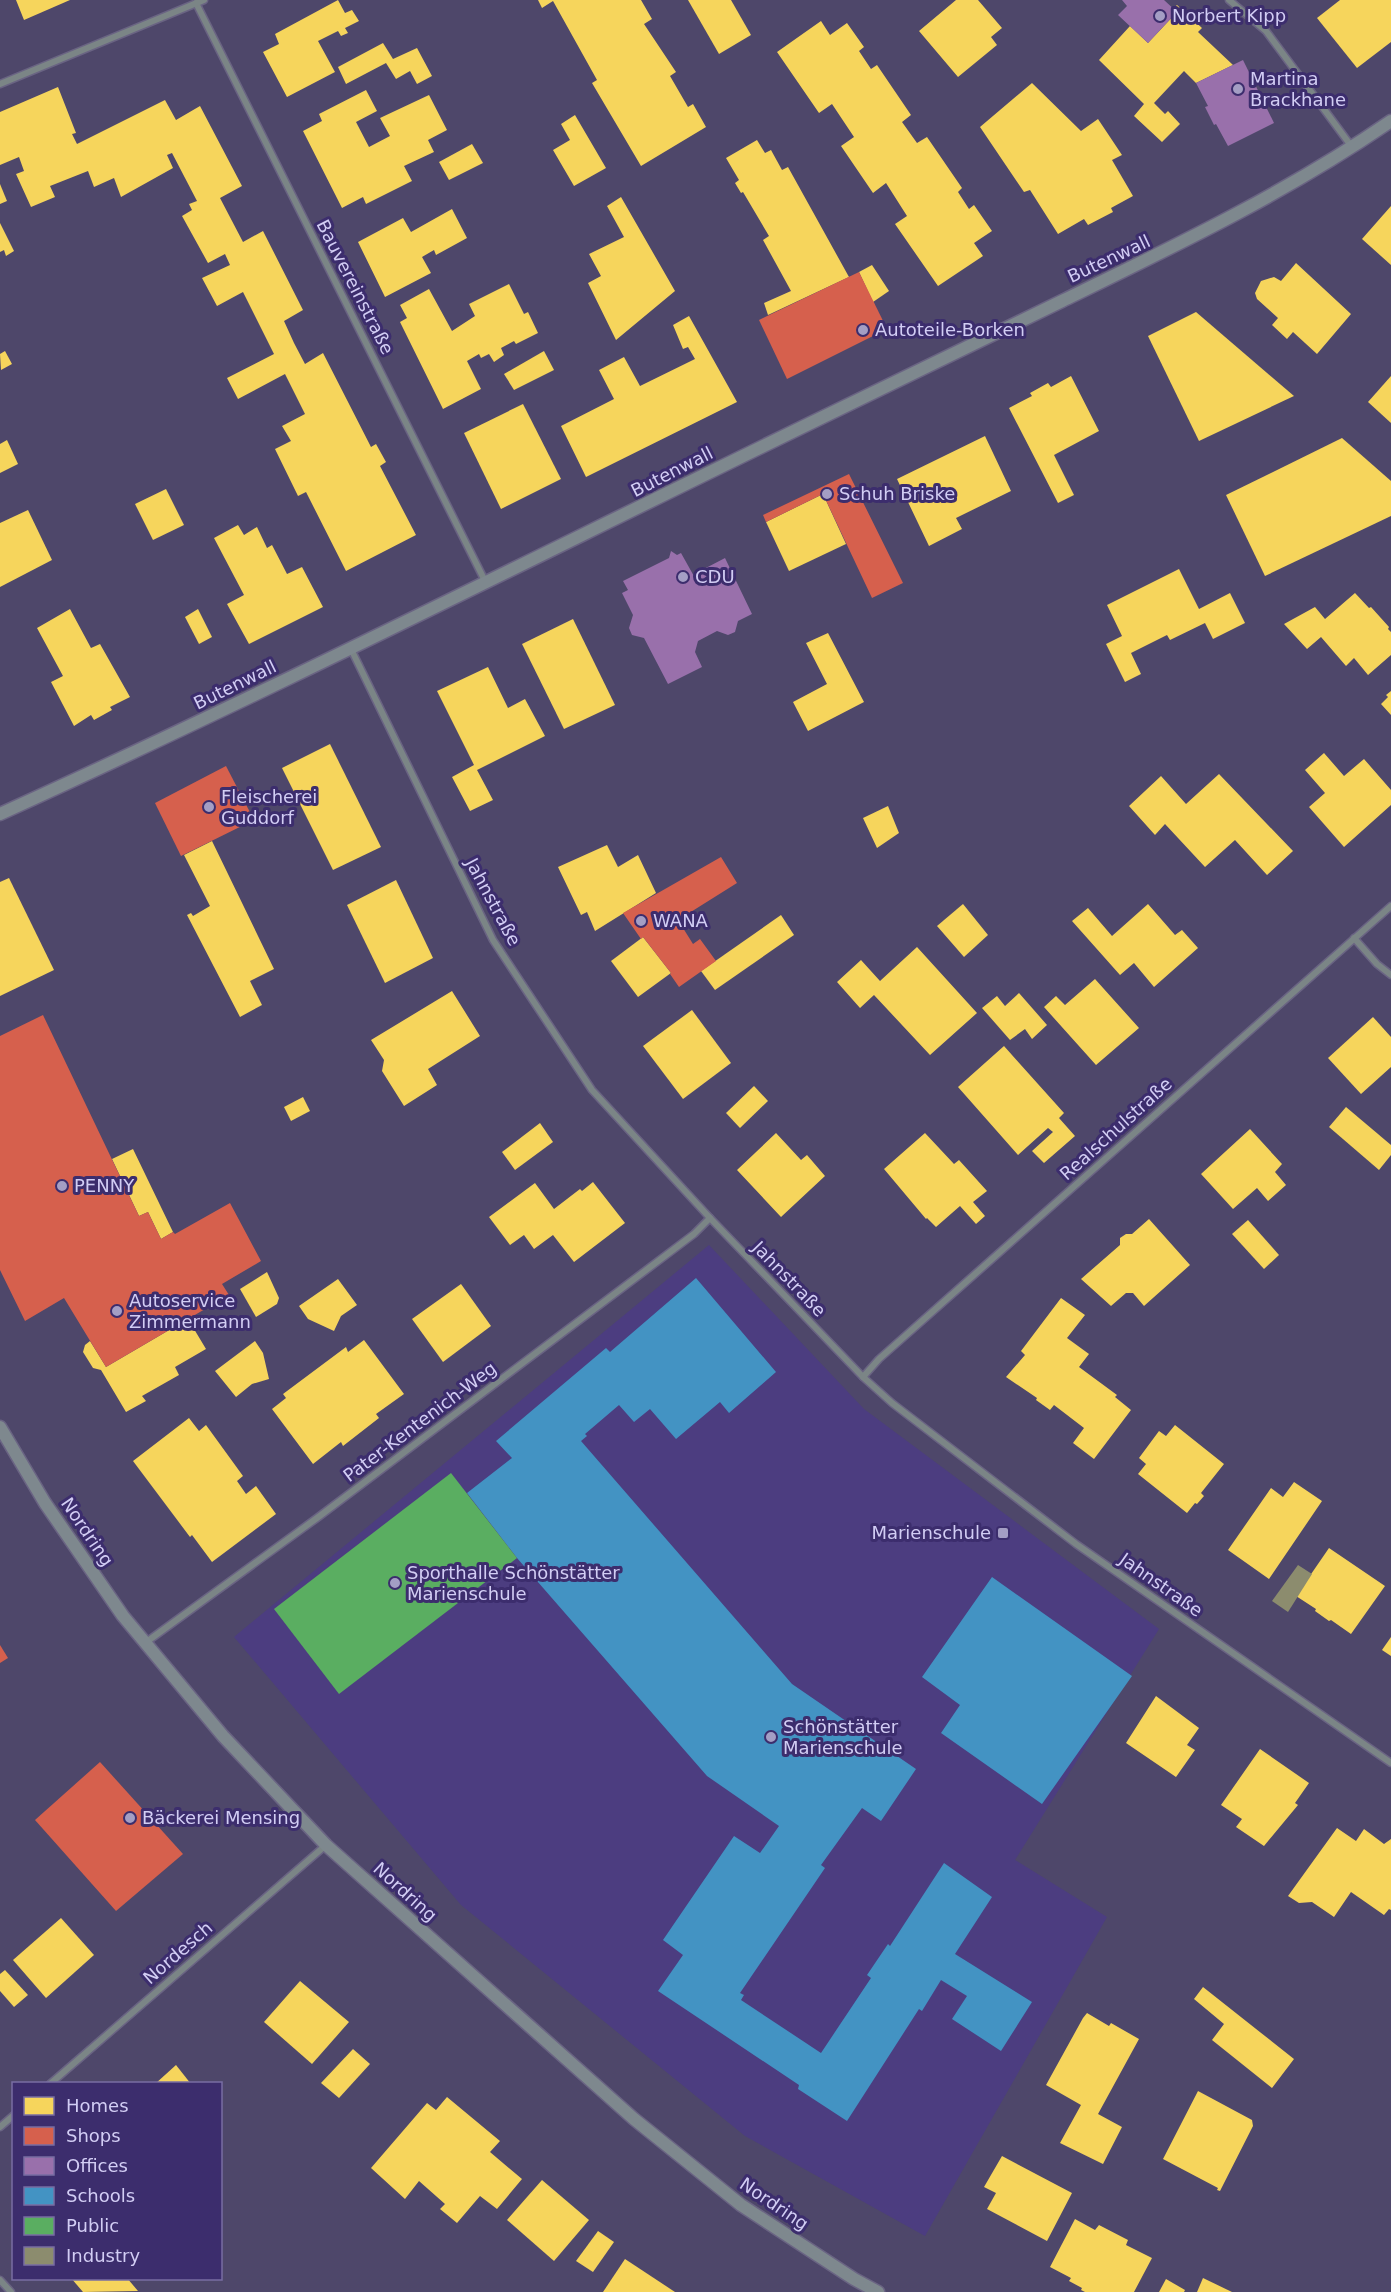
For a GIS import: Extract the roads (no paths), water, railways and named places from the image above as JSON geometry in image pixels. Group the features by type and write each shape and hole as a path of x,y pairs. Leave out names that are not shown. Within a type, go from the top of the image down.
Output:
{"main road":[{"name":"Butenwall","path":"0,814 110,765 486,584 792,432 1177,246 1287,186 1352,147 1391,120"},
{"name":"Nordring","path":"0,1427 45,1503 123,1616 223,1736 326,1845 634,2119 687,2162 741,2205 854,2279 878,2292"}],"street":[{"path":"0,84 204,0"},
{"path":"1229,0 1266,31 1352,147"},
{"name":"Bauvereinstraße","path":"196,3 486,584"},
{"name":"Jahnstraße","path":"351,649 493,940 592,1090 710,1218 863,1377 892,1403 1076,1544 1391,1762"},
{"name":"Realschulstraße","path":"863,1377 879,1359 1391,906"},
{"path":"1354,938 1377,964 1391,975"},
{"name":"Pater-Kentenich-Weg","path":"145,1643 317,1518 694,1233 710,1218"},
{"name":"Nordesch","path":"52,2082 326,1845"},
{"path":"0,2127 12,2117"},
{"path":"0,2280 10,2292"}],"place":[{"name":"Norbert Kipp","path":"1160,16"},
{"name":"Martina Brackhane","path":"1238,89"},
{"name":"Autoteile-Borken","path":"863,330"},
{"name":"Schuh Briske","path":"827,494"},
{"name":"CDU","path":"683,577"},
{"name":"Fleischerei Guddorf","path":"209,807"},
{"name":"WANA","path":"641,921"},
{"name":"PENNY","path":"62,1186"},
{"name":"Autoservice Zimmermann","path":"117,1311"},
{"name":"Marienschule","path":"1003,1533"},
{"name":"Sporthalle Schönstätter Marienschule","path":"395,1583"},
{"name":"Schönstätter Marienschule","path":"771,1737"},
{"name":"Bäckerei Mensing","path":"130,1818"}]}
